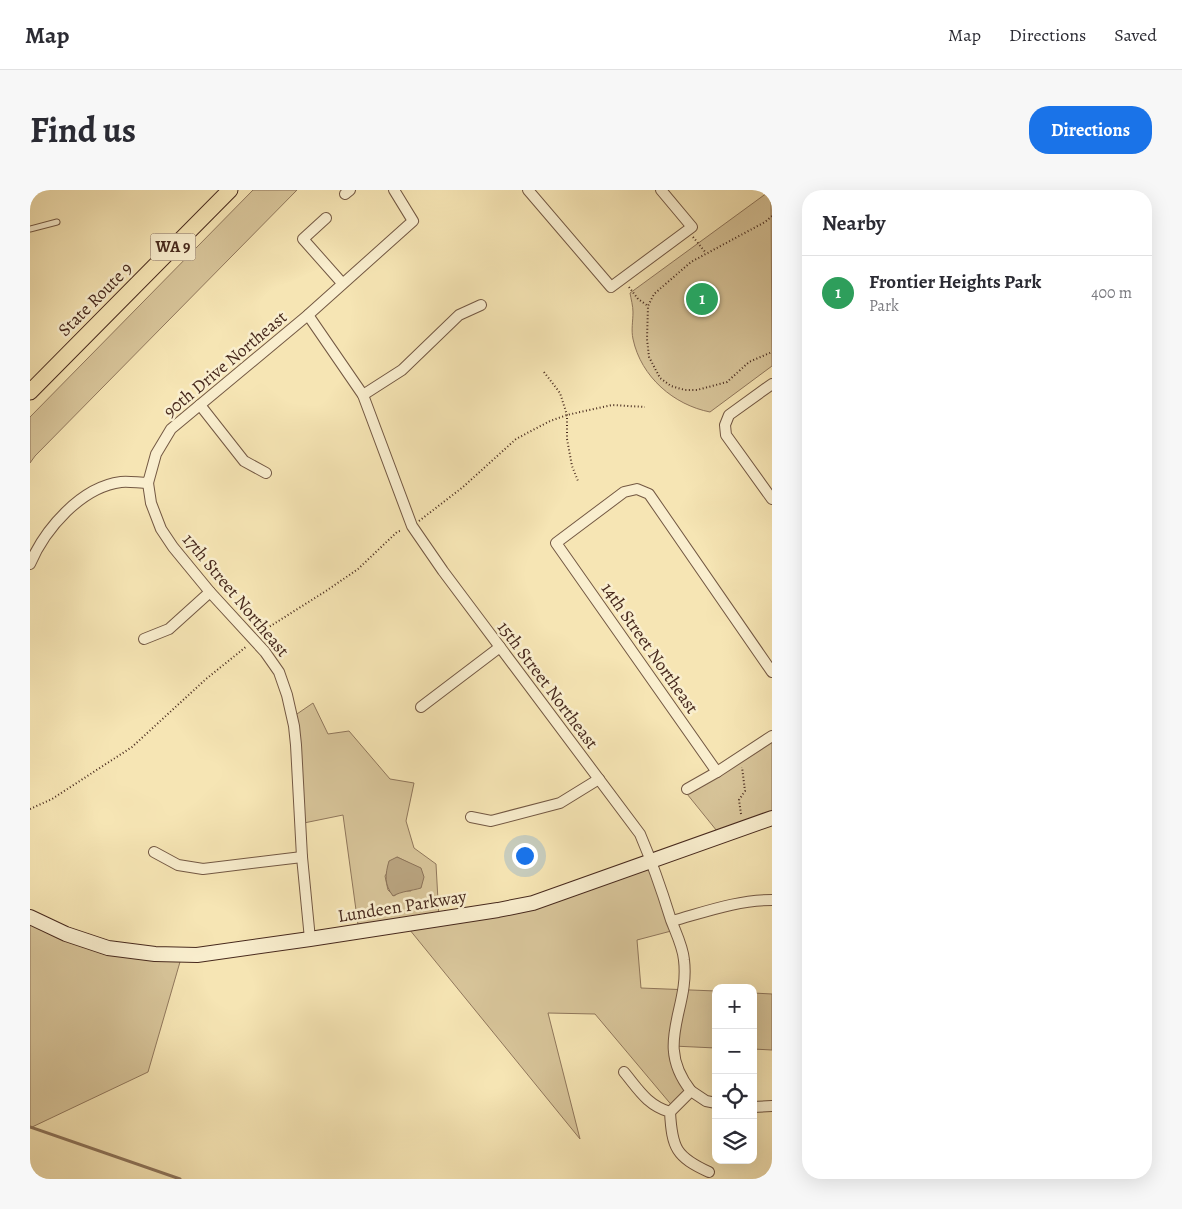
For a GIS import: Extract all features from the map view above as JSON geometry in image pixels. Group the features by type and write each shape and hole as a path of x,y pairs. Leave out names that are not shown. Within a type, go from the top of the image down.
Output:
{"main road":[{"name":"State Route 9","path":"30,392 230,190"},
{"name":"Lundeen Parkway","path":"30,917 66,934 108,948 155,954 197,955 310,940 533,903 772,818"}],"street":[{"name":"90th Drive Northeast","path":"148,483 156,454 171,429 308,315 413,221 394,190"},
{"path":"528,190 611,287 692,227 661,190"},
{"path":"326,218 303,239 342,283"},
{"path":"364,395 402,370 460,315 481,305"},
{"name":"15th Street Northeast","path":"308,315 364,395 412,526 443,571 640,834 684,957 686,974 672,1046 674,1060 681,1079 691,1091"},
{"path":"772,384 729,415 725,425 726,435 772,499"},
{"path":"200,405 244,461 266,473"},
{"path":"30,564 34,555 63,514 86,497 103,487 121,482 148,483"},
{"name":"17th Street Northeast","path":"148,483 151,503 161,529 173,547 210,592 266,652 278,672 287,695 296,745 302,857 310,940"},
{"name":"14th Street Northeast","path":"717,772 556,543 624,492 637,489 650,494 772,672"},
{"path":"144,639 170,629 210,592"},
{"path":"421,707 500,647"},
{"path":"687,789 772,736"},
{"path":"471,818 491,821 560,802 599,780"},
{"path":"154,852 178,866 203,869 302,857"},
{"path":"672,921 734,903 772,900"},
{"path":"624,1072 647,1100 657,1108 670,1112"},
{"path":"709,1172 689,1163 677,1150 671,1134 670,1112 691,1091 712,1103"},
{"path":"757,1107 772,1106"}],"lane":[{"path":"30,229 57,222"}],"path":[{"path":"772,216 766,222 706,252 691,262 654,294 648,306 646,339 649,357 660,378 671,386 685,390 698,390 727,382 749,362 772,352"},
{"path":"692,227 692,236 706,252"},
{"path":"623,278 638,299 648,306"},
{"path":"544,372 560,393 567,415 567,439 578,481"},
{"path":"30,809 52,799 132,747 262,631 358,569 397,532 412,526 463,487 516,439 550,420 567,415 612,405 645,407"},
{"path":"740,757 745,791 739,800 741,814"}],"shaded area":[{"path":"253,190 297,190 30,463 30,417"},
{"path":"771,190 772,366 710,412 684,403 672,396 651,377 637,353 633,339 633,310 630,293"},
{"path":"313,703 328,734 349,731 390,779 414,783 406,821 414,848 436,864 439,919 498,910 651,861 675,930 637,940 641,988 712,991 712,1048 673,1046 691,1091 674,1108 595,1014 548,1013 580,1139 405,924 359,932 343,815 299,824 294,716","holes":["397,857 409,863 411,891 401,891 394,896 388,890 385,876"]},
{"path":"772,736 772,818 721,836 683,789"},
{"path":"397,857 421,868 424,877 421,888 393,896 388,887 386,875 389,861"},
{"path":"30,917 66,934 182,955 148,1072 30,1128"},
{"path":"757,993 772,994 772,1050 757,1049"}],"waterway":[{"path":"30,1127 180,1179"}],"place":[{"name":"Frontier Heights Park","path":"702,299"}]}
